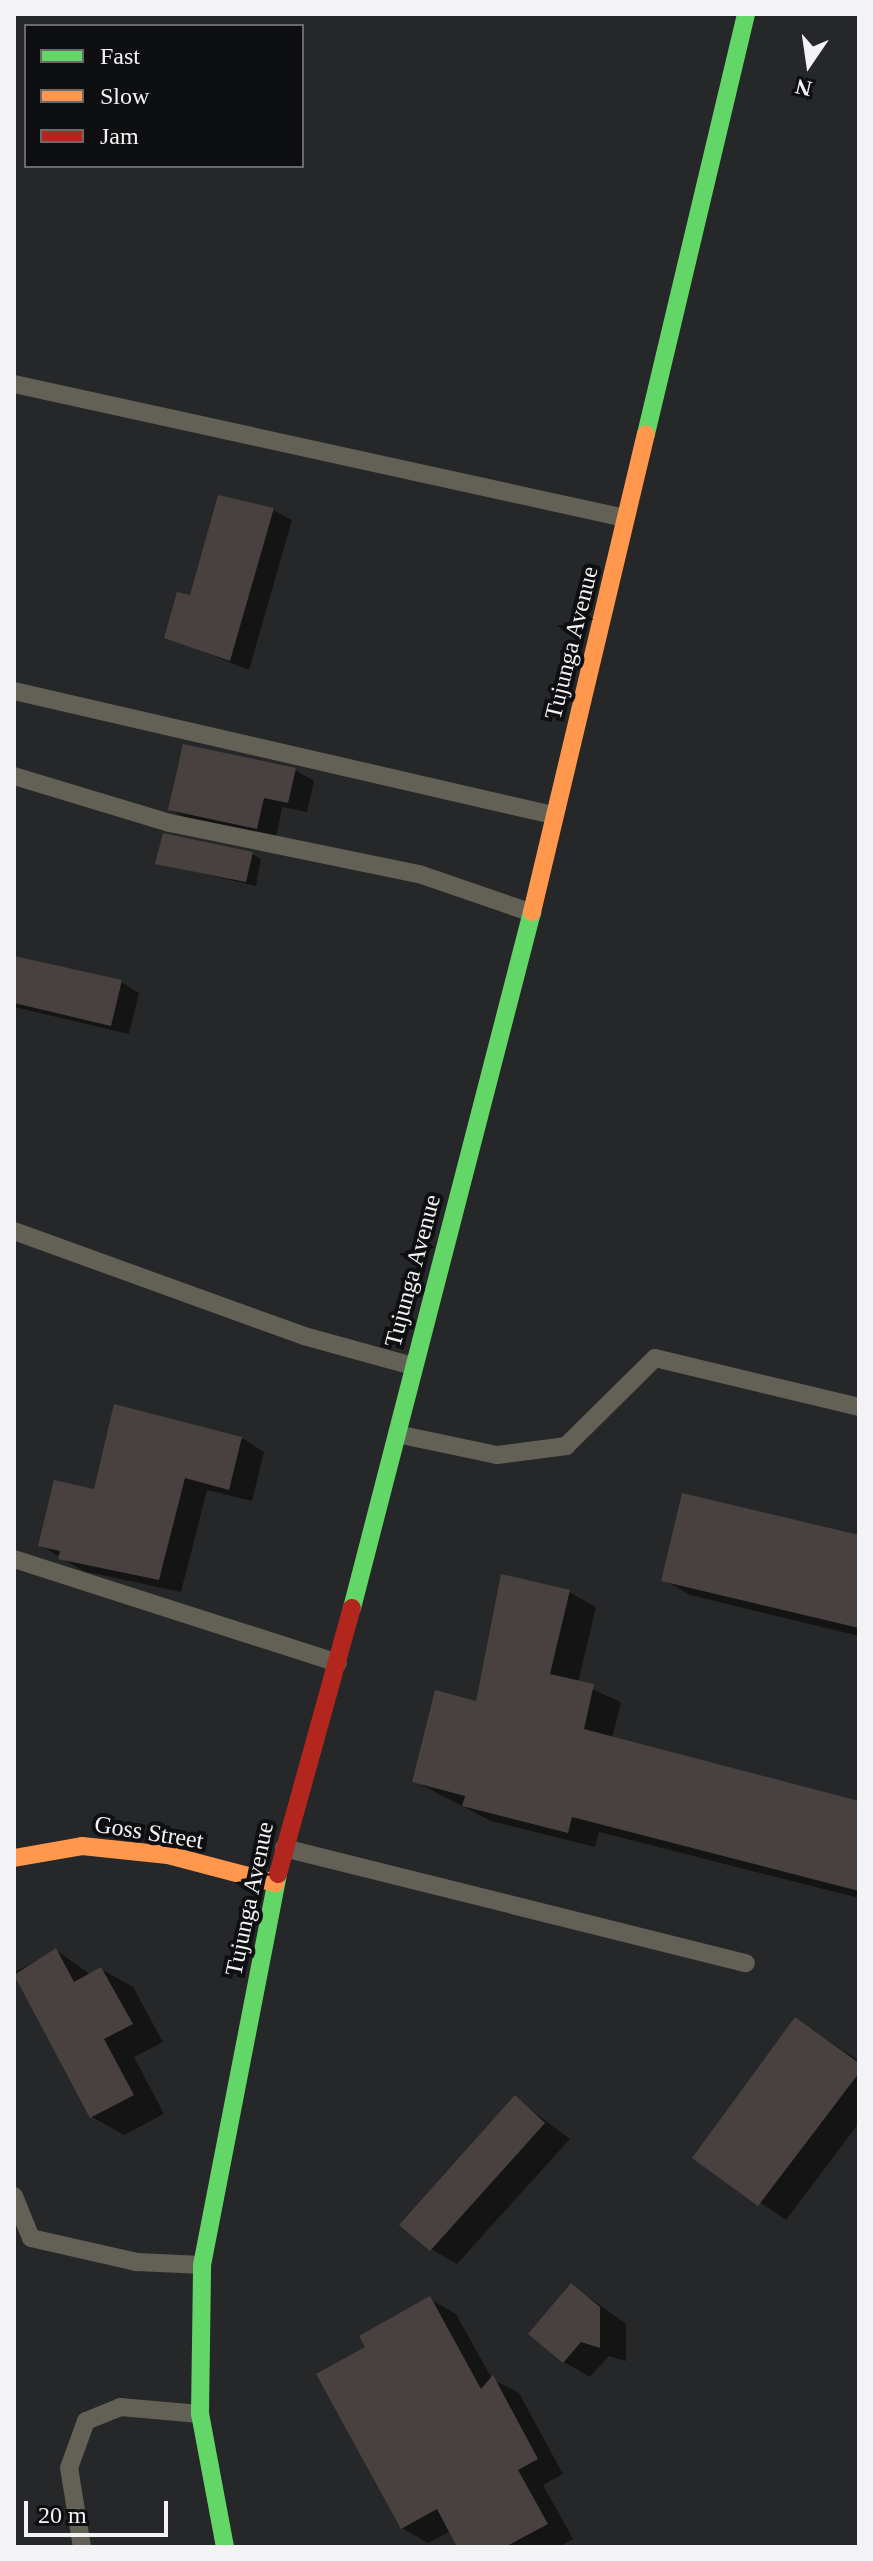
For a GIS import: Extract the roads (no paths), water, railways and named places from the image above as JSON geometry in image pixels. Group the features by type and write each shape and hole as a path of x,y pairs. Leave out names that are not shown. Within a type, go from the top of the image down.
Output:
{"street":[{"name":"Tujunga Avenue","path":"225,2547 200,2414 202,2265 275,1883 338,1663 532,913 746,14"},
{"name":"Goss Street","path":"14,1858 82,1846 168,1855 275,1883"}],"lane":[{"path":"14,384 628,518"},
{"path":"14,691 553,815"},
{"path":"14,776 170,823 419,874 532,913"},
{"path":"14,1231 304,1336 413,1366"},
{"path":"397,1434 497,1455 566,1446 655,1358 859,1407"},
{"path":"14,1559 338,1663"},
{"path":"284,1848 746,1963"},
{"path":"14,2196 31,2238 137,2262 202,2265"},
{"path":"82,2547 69,2468 86,2421 120,2407 200,2414"}]}
